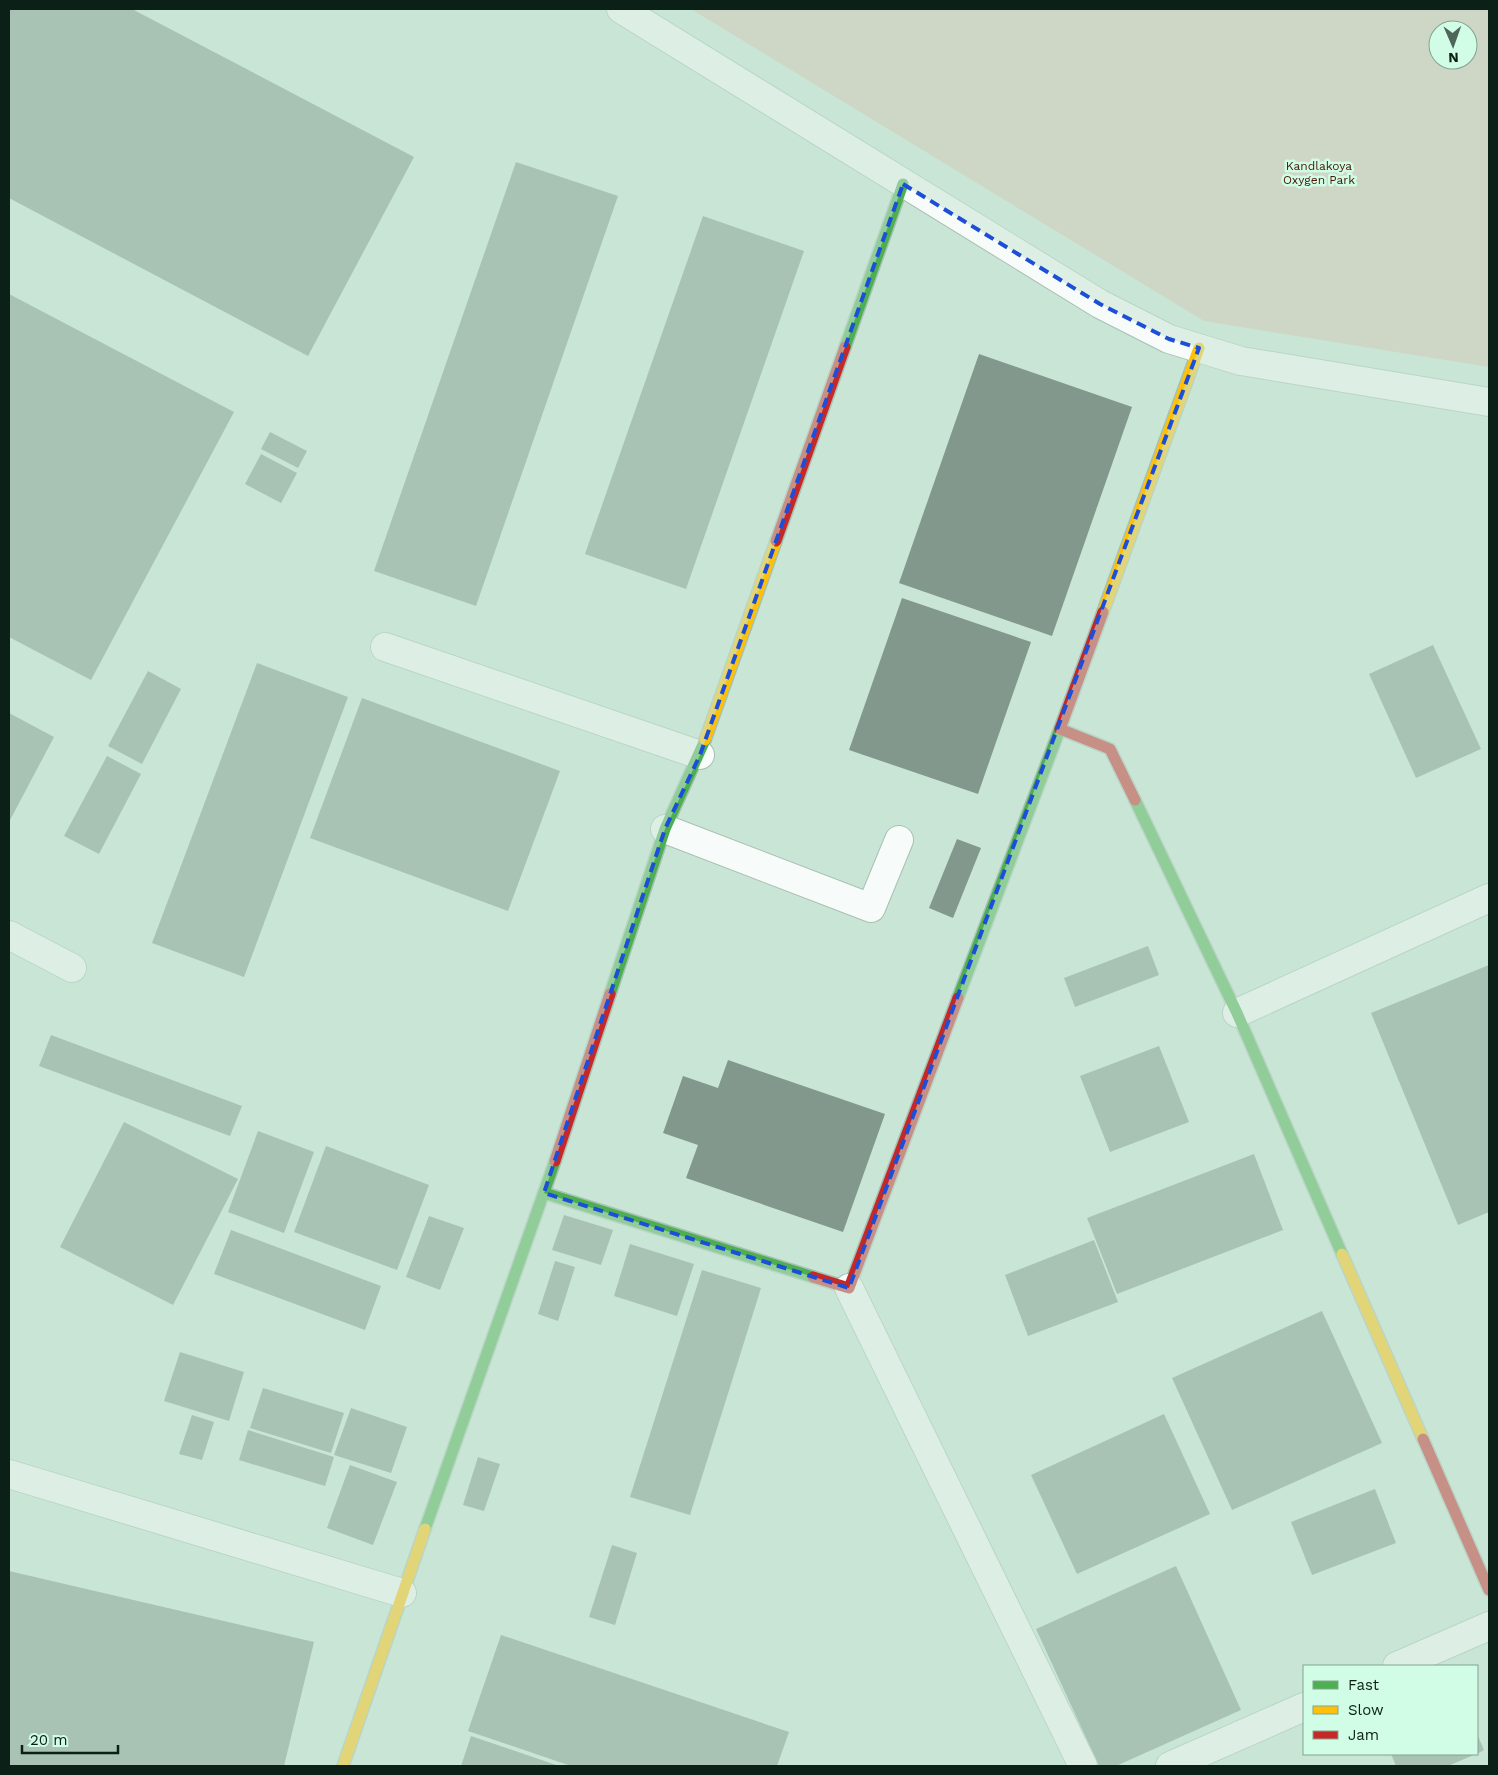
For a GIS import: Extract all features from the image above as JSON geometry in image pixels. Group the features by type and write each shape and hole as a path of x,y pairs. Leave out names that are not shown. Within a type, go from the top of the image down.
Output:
{"street":[{"path":"621,9 1100,304 1169,339 1242,361 1489,402"},
{"path":"343,1766 402,1593 544,1193 665,829 700,755 903,184"},
{"path":"849,1288 1060,729 1199,348"},
{"path":"385,647 700,755"},
{"path":"1060,729 1110,749 1237,1013 1489,1590"},
{"path":"665,829 872,908 899,840"},
{"path":"1237,1013 1489,898"},
{"path":"9,936 72,968"},
{"path":"544,1193 849,1288 1083,1766"},
{"path":"9,1474 402,1593"},
{"path":"1400,1665 1489,1626"},
{"path":"1170,1766 1303,1707"}],"highlighted area":[{"path":"903,184 1100,304 1169,339 1199,348 849,1288 544,1193 665,829 700,755"}],"green space":[{"name":"Kandlakoya Oxygen Park","path":"691,9 1489,9 1489,367 1204,321"}],"building":[{"path":"9,9 132,9 414,157 308,356 9,198"},
{"path":"516,162 618,196 476,606 374,571"},
{"path":"703,216 804,251 686,589 585,554"},
{"path":"9,294 234,412 91,680 9,637"},
{"path":"979,354 1132,407 1052,636 899,583"},
{"path":"270,432 307,451 298,468 261,449"},
{"path":"261,454 297,473 281,503 245,484"},
{"path":"902,598 1031,642 978,794 849,750"},
{"path":"1433,645 1481,749 1416,778 1369,674"},
{"path":"257,663 348,697 244,977 152,943"},
{"path":"148,671 181,689 142,764 108,746"},
{"path":"362,698 560,771 508,911 310,838"},
{"path":"9,713 54,737 9,822"},
{"path":"107,756 141,774 99,854 64,836"},
{"path":"957,839 981,848 953,918 929,908"},
{"path":"1148,946 1159,975 1075,1007 1064,978"},
{"path":"1489,965 1489,1212 1458,1225 1371,1013"},
{"path":"51,1035 242,1106 230,1136 39,1066"},
{"path":"1159,1046 1189,1122 1110,1152 1080,1076"},
{"path":"728,1060 885,1114 843,1232 686,1178 698,1145 663,1133 683,1076 718,1088"},
{"path":"124,1122 238,1179 173,1305 60,1247"},
{"path":"258,1131 314,1152 284,1233 228,1212"},
{"path":"326,1146 429,1185 397,1270 294,1232"},
{"path":"1254,1154 1283,1230 1117,1294 1087,1218"},
{"path":"564,1215 613,1230 601,1265 552,1250"},
{"path":"429,1216 464,1228 440,1290 406,1277"},
{"path":"231,1230 381,1286 365,1330 214,1274"},
{"path":"1094,1240 1118,1302 1028,1336 1005,1275"},
{"path":"630,1244 694,1264 677,1316 614,1296"},
{"path":"555,1261 575,1267 558,1321 538,1314"},
{"path":"702,1270 761,1288 690,1515 630,1497"},
{"path":"1322,1311 1382,1443 1232,1510 1172,1378"},
{"path":"180,1352 244,1372 229,1421 164,1401"},
{"path":"263,1388 344,1413 331,1453 250,1428"},
{"path":"351,1408 407,1427 391,1473 334,1455"},
{"path":"1164,1414 1210,1514 1077,1574 1031,1475"},
{"path":"192,1415 214,1422 202,1460 179,1454"},
{"path":"248,1430 334,1457 325,1486 239,1460"},
{"path":"478,1457 500,1464 484,1511 463,1505"},
{"path":"350,1465 397,1482 373,1545 327,1528"},
{"path":"1375,1489 1396,1543 1312,1575 1291,1522"},
{"path":"612,1545 637,1553 615,1625 589,1617"},
{"path":"1176,1566 1241,1710 1116,1766 1099,1766 1036,1629"},
{"path":"9,1571 314,1642 284,1766 9,1766"},
{"path":"501,1635 789,1732 777,1766 571,1766 468,1731"},
{"path":"471,1736 559,1766 461,1766"},
{"path":"1478,1736 1484,1750 1478,1753"},
{"path":"1391,1755 1474,1755 1448,1766 1396,1766"}],"traffic: fast":[{"path":"845,347 903,184"},
{"path":"958,998 1060,729"},
{"path":"610,994 665,829 705,740"},
{"path":"1135,800 1237,1013 1342,1254"},
{"path":"425,1529 555,1161"},
{"path":"544,1193 813,1277"}],"traffic: slow":[{"path":"1103,612 1199,348"},
{"path":"705,740 776,541"},
{"path":"1342,1254 1423,1439"},
{"path":"343,1766 425,1529"}],"traffic: jam":[{"path":"776,541 845,347"},
{"path":"1103,612 1060,729 1110,749 1135,800"},
{"path":"555,1161 610,994"},
{"path":"813,1277 849,1288 958,998"},
{"path":"1423,1439 1489,1590"}]}
